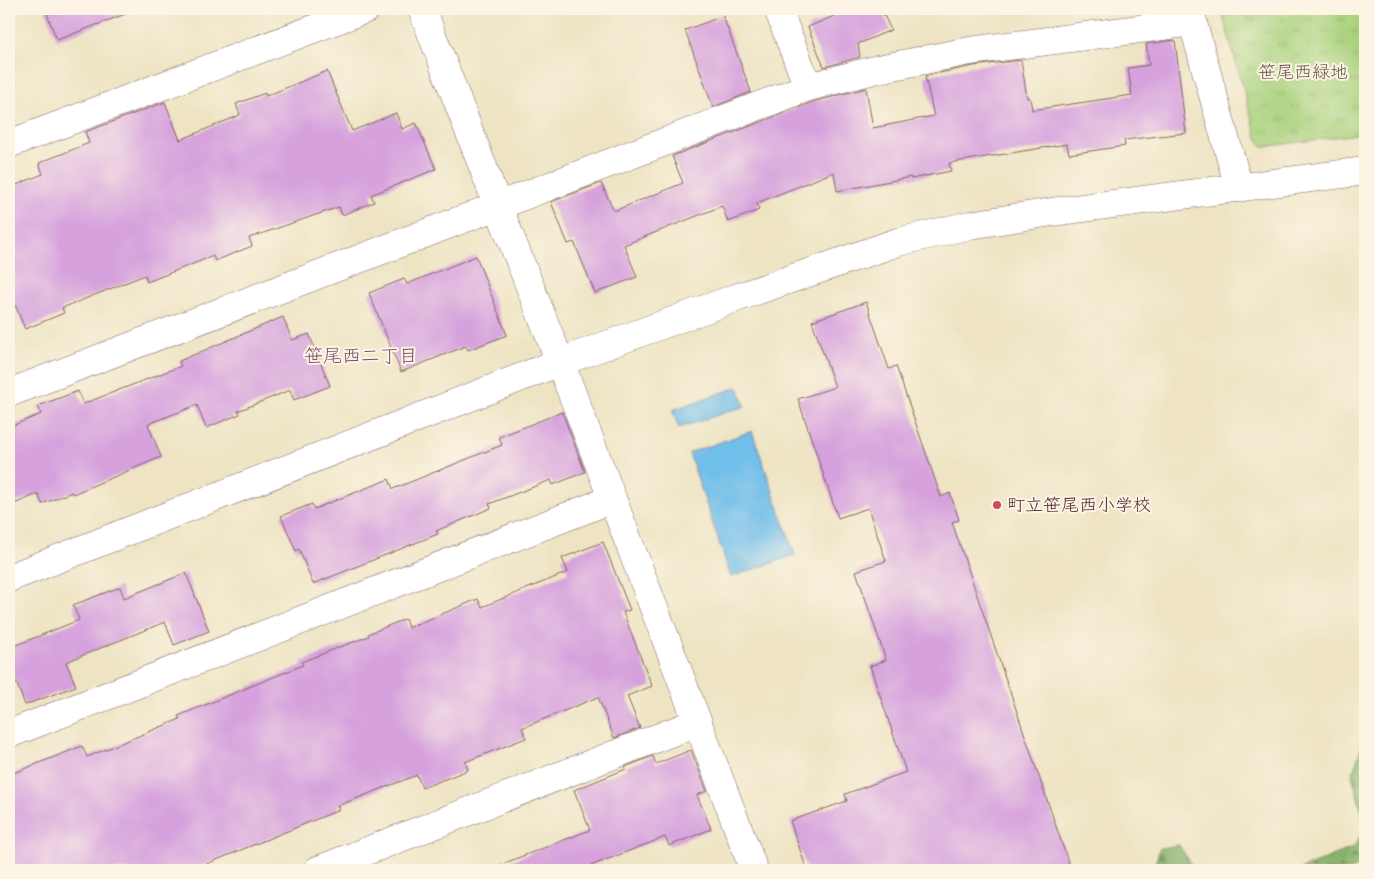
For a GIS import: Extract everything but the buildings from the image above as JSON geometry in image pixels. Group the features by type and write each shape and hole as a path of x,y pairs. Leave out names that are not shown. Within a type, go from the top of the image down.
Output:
{"street":[{"path":"9,144 366,9"},
{"path":"422,9 560,362 754,870"},
{"path":"778,9 808,87"},
{"path":"9,392 808,87 878,69 970,51 1191,15 1239,188"},
{"path":"9,578 560,362 730,300 898,242 970,225 1052,212 1365,171"},
{"path":"9,734 612,499"},
{"path":"318,870 698,722"}],"green space":[{"name":"笹尾西緑地","path":"1221,9 1365,9 1365,133 1264,147 1257,138"},
{"path":"1365,736 1365,824 1352,775"},
{"path":"1365,827 1365,864 1351,870 1299,870 1354,847"},
{"path":"1179,845 1195,870 1153,870 1160,848"}],"water":[{"path":"738,387 745,406 679,428 672,410"},
{"path":"752,431 795,555 731,577 689,453"}],"place":[{"name":"町立笹尾西小学校","path":"997,505"}],"district":[{"name":"笹尾西二丁目","path":"361,355"}]}
